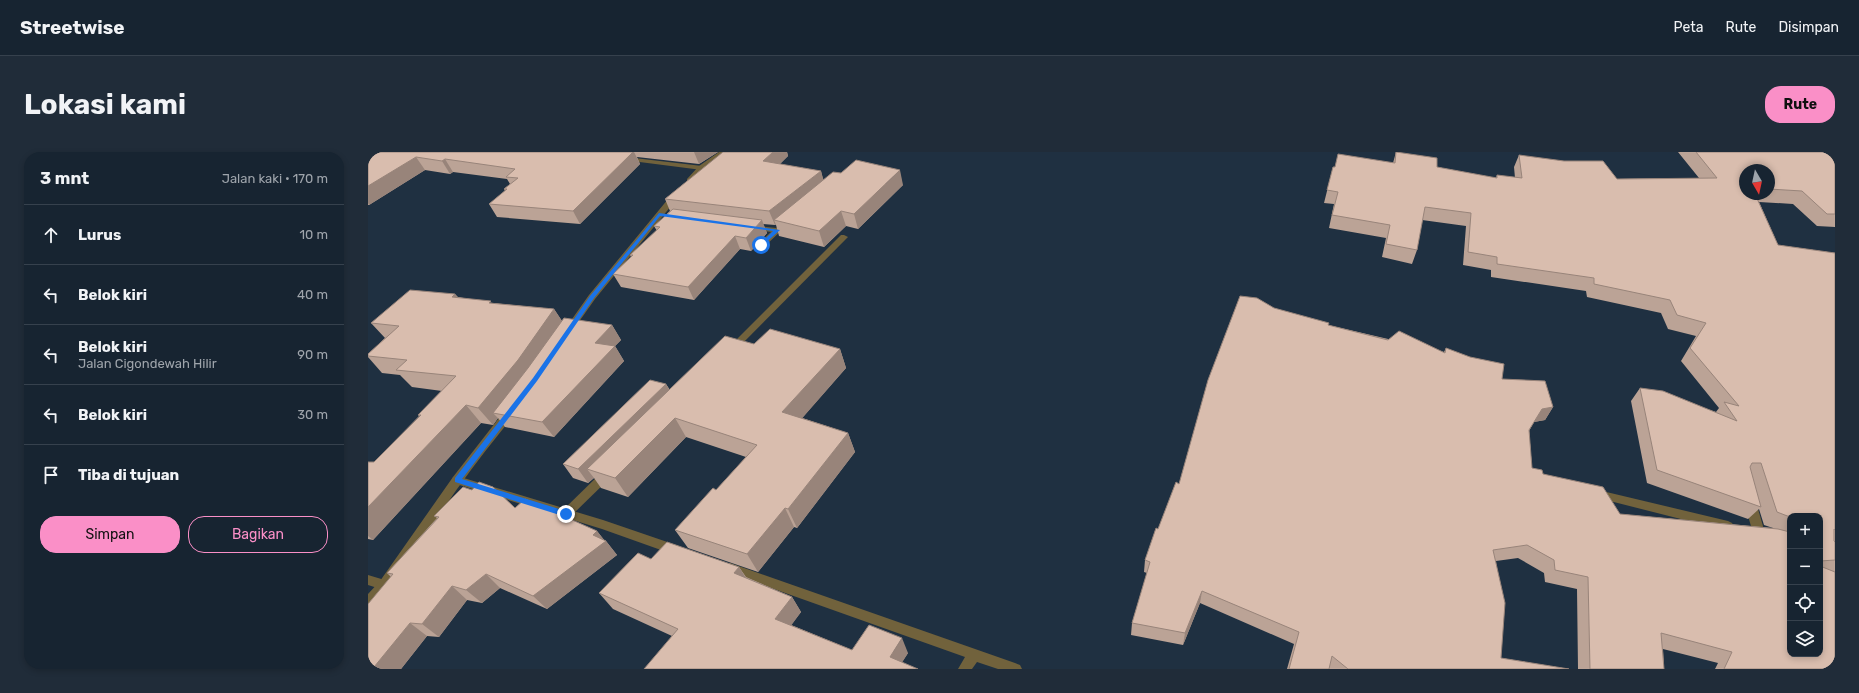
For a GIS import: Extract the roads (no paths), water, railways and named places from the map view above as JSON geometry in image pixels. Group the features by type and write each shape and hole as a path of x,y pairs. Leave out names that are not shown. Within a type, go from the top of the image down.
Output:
{"street":[{"path":"561,341 592,297 702,168 723,152"},
{"path":"617,158 702,168"},
{"path":"761,245 788,221"},
{"path":"746,226 777,230"},
{"path":"722,359 844,237"},
{"path":"368,603 384,585 457,480 516,405"},
{"path":"566,514 616,464"},
{"path":"457,480 683,552"},
{"path":"1746,488 1759,533"},
{"path":"1586,492 1771,536"},
{"path":"719,565 1015,669"},
{"path":"368,580 384,585"},
{"path":"965,669 974,655"}]}
